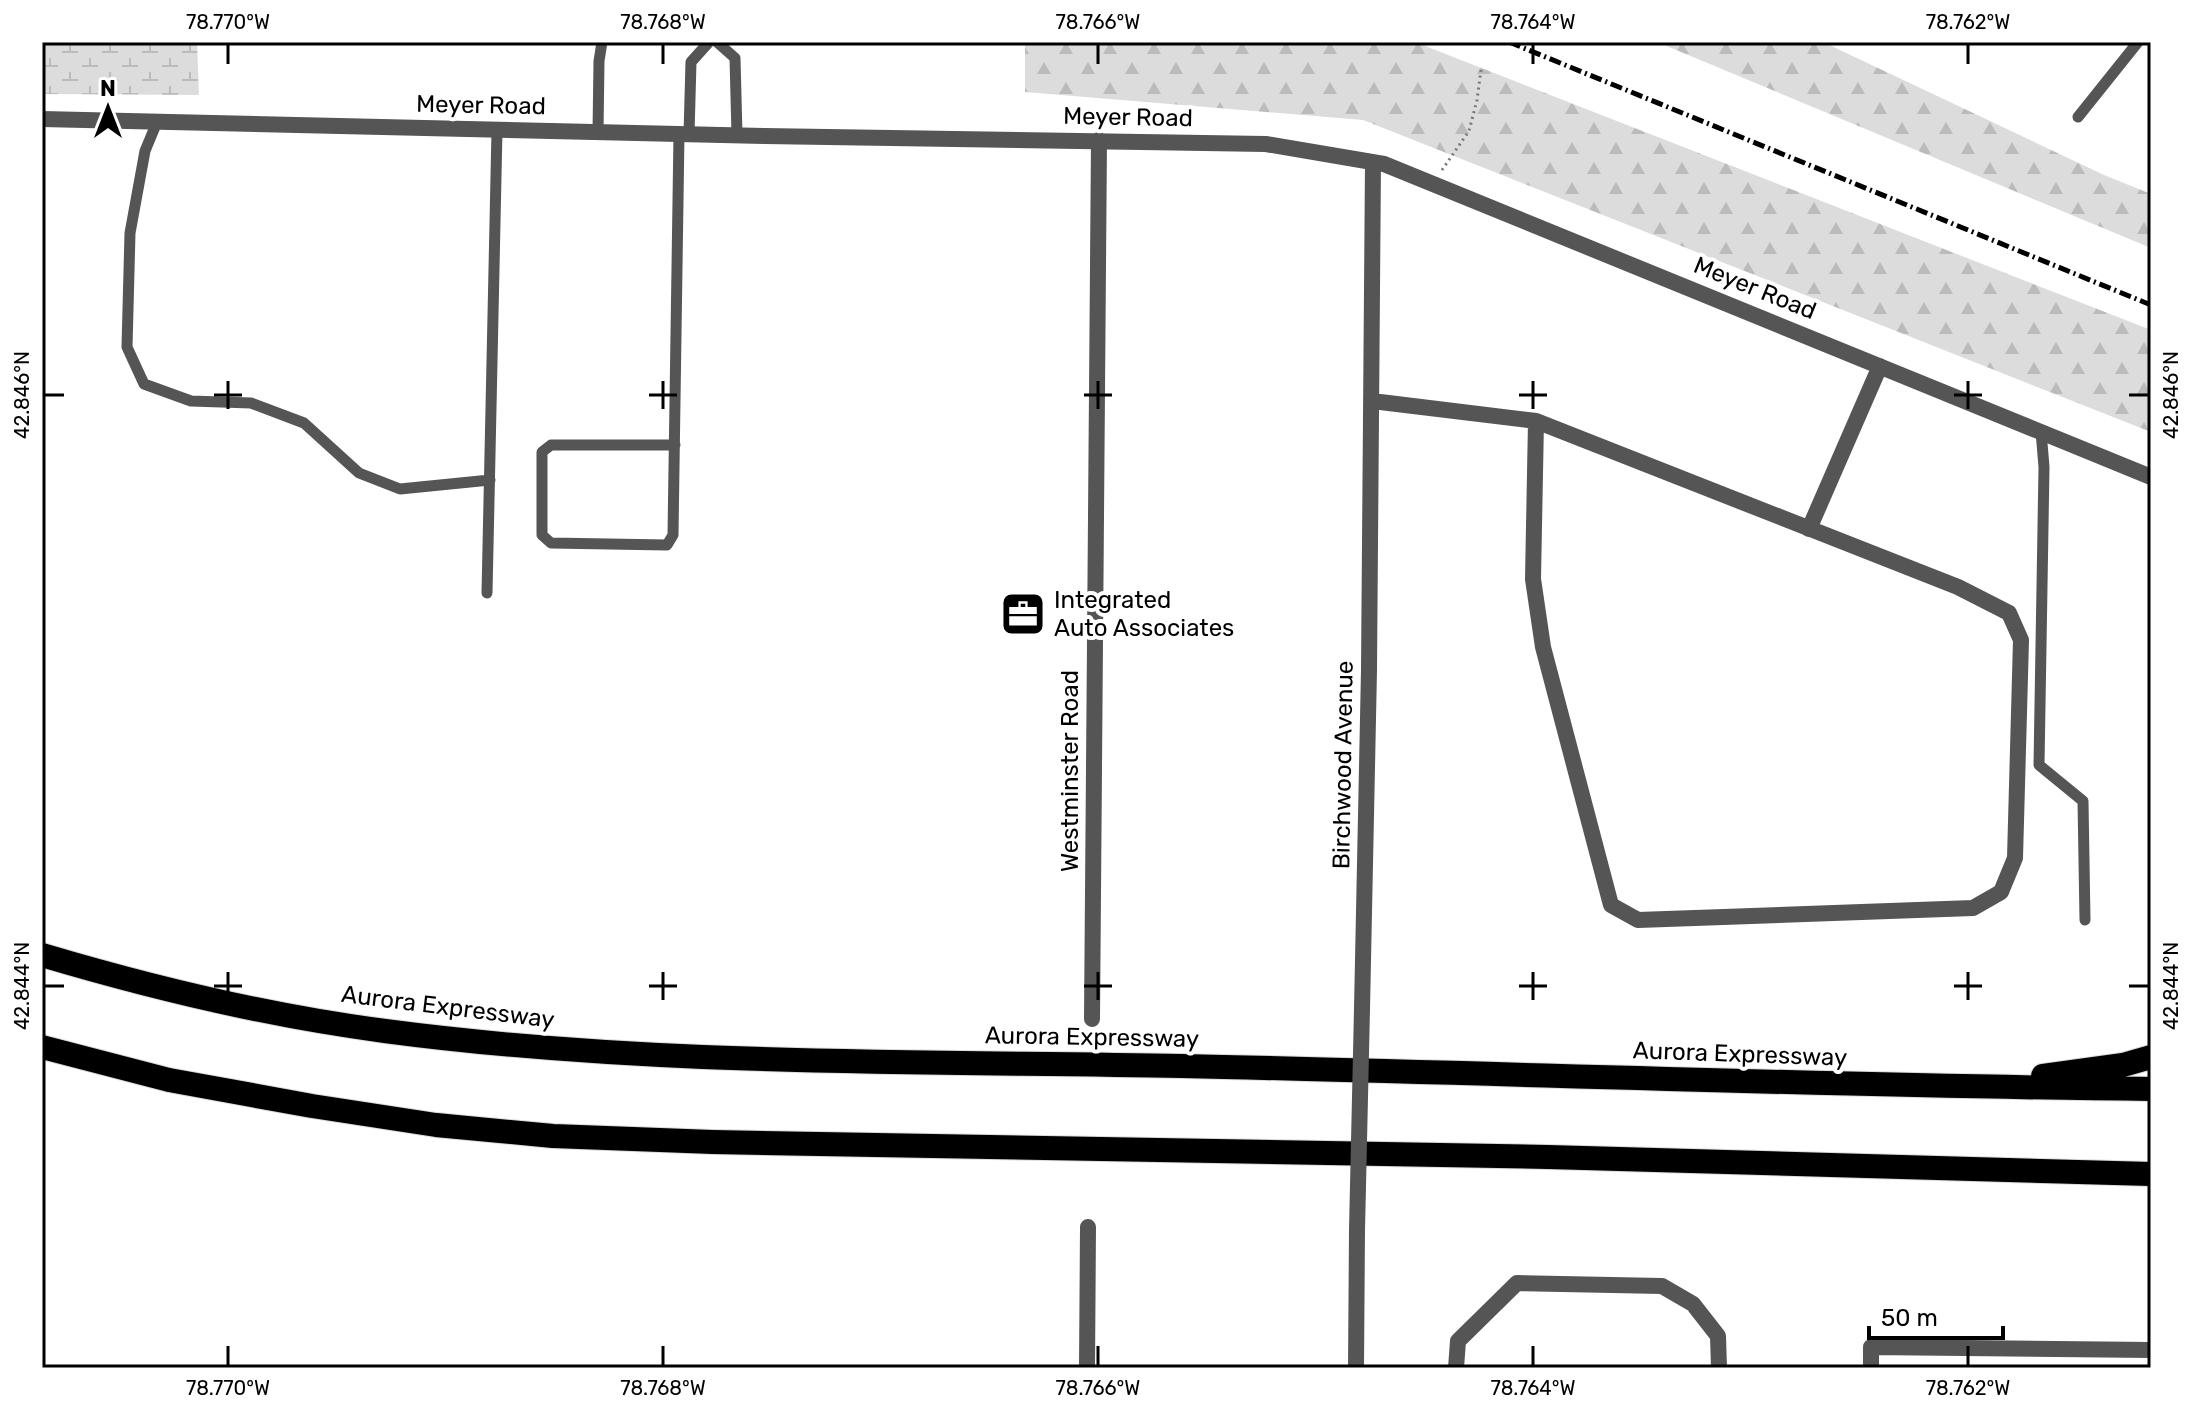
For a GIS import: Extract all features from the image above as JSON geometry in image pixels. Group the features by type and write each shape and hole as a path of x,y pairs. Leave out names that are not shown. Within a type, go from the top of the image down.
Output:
{"highway":[{"name":"Aurora Expressway","path":"42,955 106,974 239,1005 380,1031 521,1046 811,1060 1962,1088 2151,1089"},
{"path":"42,1047 169,1080 312,1106 436,1125 553,1136 2151,1174"},
{"path":"1962,1088 2123,1065 2151,1057"}],"street":[{"name":"Meyer Road","path":"42,119 1266,144 1373,162 2151,477"},
{"name":"Westminster Road","path":"1092,1019 1099,140"},
{"name":"Birchwood Avenue","path":"1356,1368 1373,162"},
{"path":"1809,529 1880,366"},
{"path":"1372,401 1536,421 1958,587 2009,613 2021,640 2015,858 2001,892 1973,908 1638,920 1611,905 1543,647 1533,579 1536,421"},
{"path":"1087,1368 1088,1227"},
{"path":"1456,1368 1458,1341 1517,1283 1662,1286 1693,1304 1718,1336 1719,1368"},
{"path":"1871,1368 1871,1347 2151,1350"},
{"path":"2098,1349 2098,1368"}],"lane":[{"path":"598,132 602,42"},
{"path":"675,445 551,445 542,452 542,535 551,543 667,545 673,535 684,134 691,62 709,42"},
{"path":"717,42 735,58 737,135"},
{"path":"2078,117 2138,42"},
{"path":"2145,42 2151,47"},
{"path":"157,122 145,151 130,233 127,347 144,384 191,401 251,403 304,423 359,473 400,489 490,480"},
{"path":"487,593 497,130"},
{"path":"2041,431 2044,467 2039,765 2083,801 2085,920"}],"path":[{"path":"1433,184 1469,131 1481,70"}],"green space":[{"path":"42,42 197,42 199,95 42,94"},
{"path":"1025,42 1415,42 2151,330 2151,432 1363,120 1025,92"},
{"path":"1657,42 1823,42 2104,175 2151,194 2151,248"}],"railway":[{"path":"1509,42 2151,305"}],"place":[{"name":"Integrated Auto Associates","path":"1023,614"}]}
